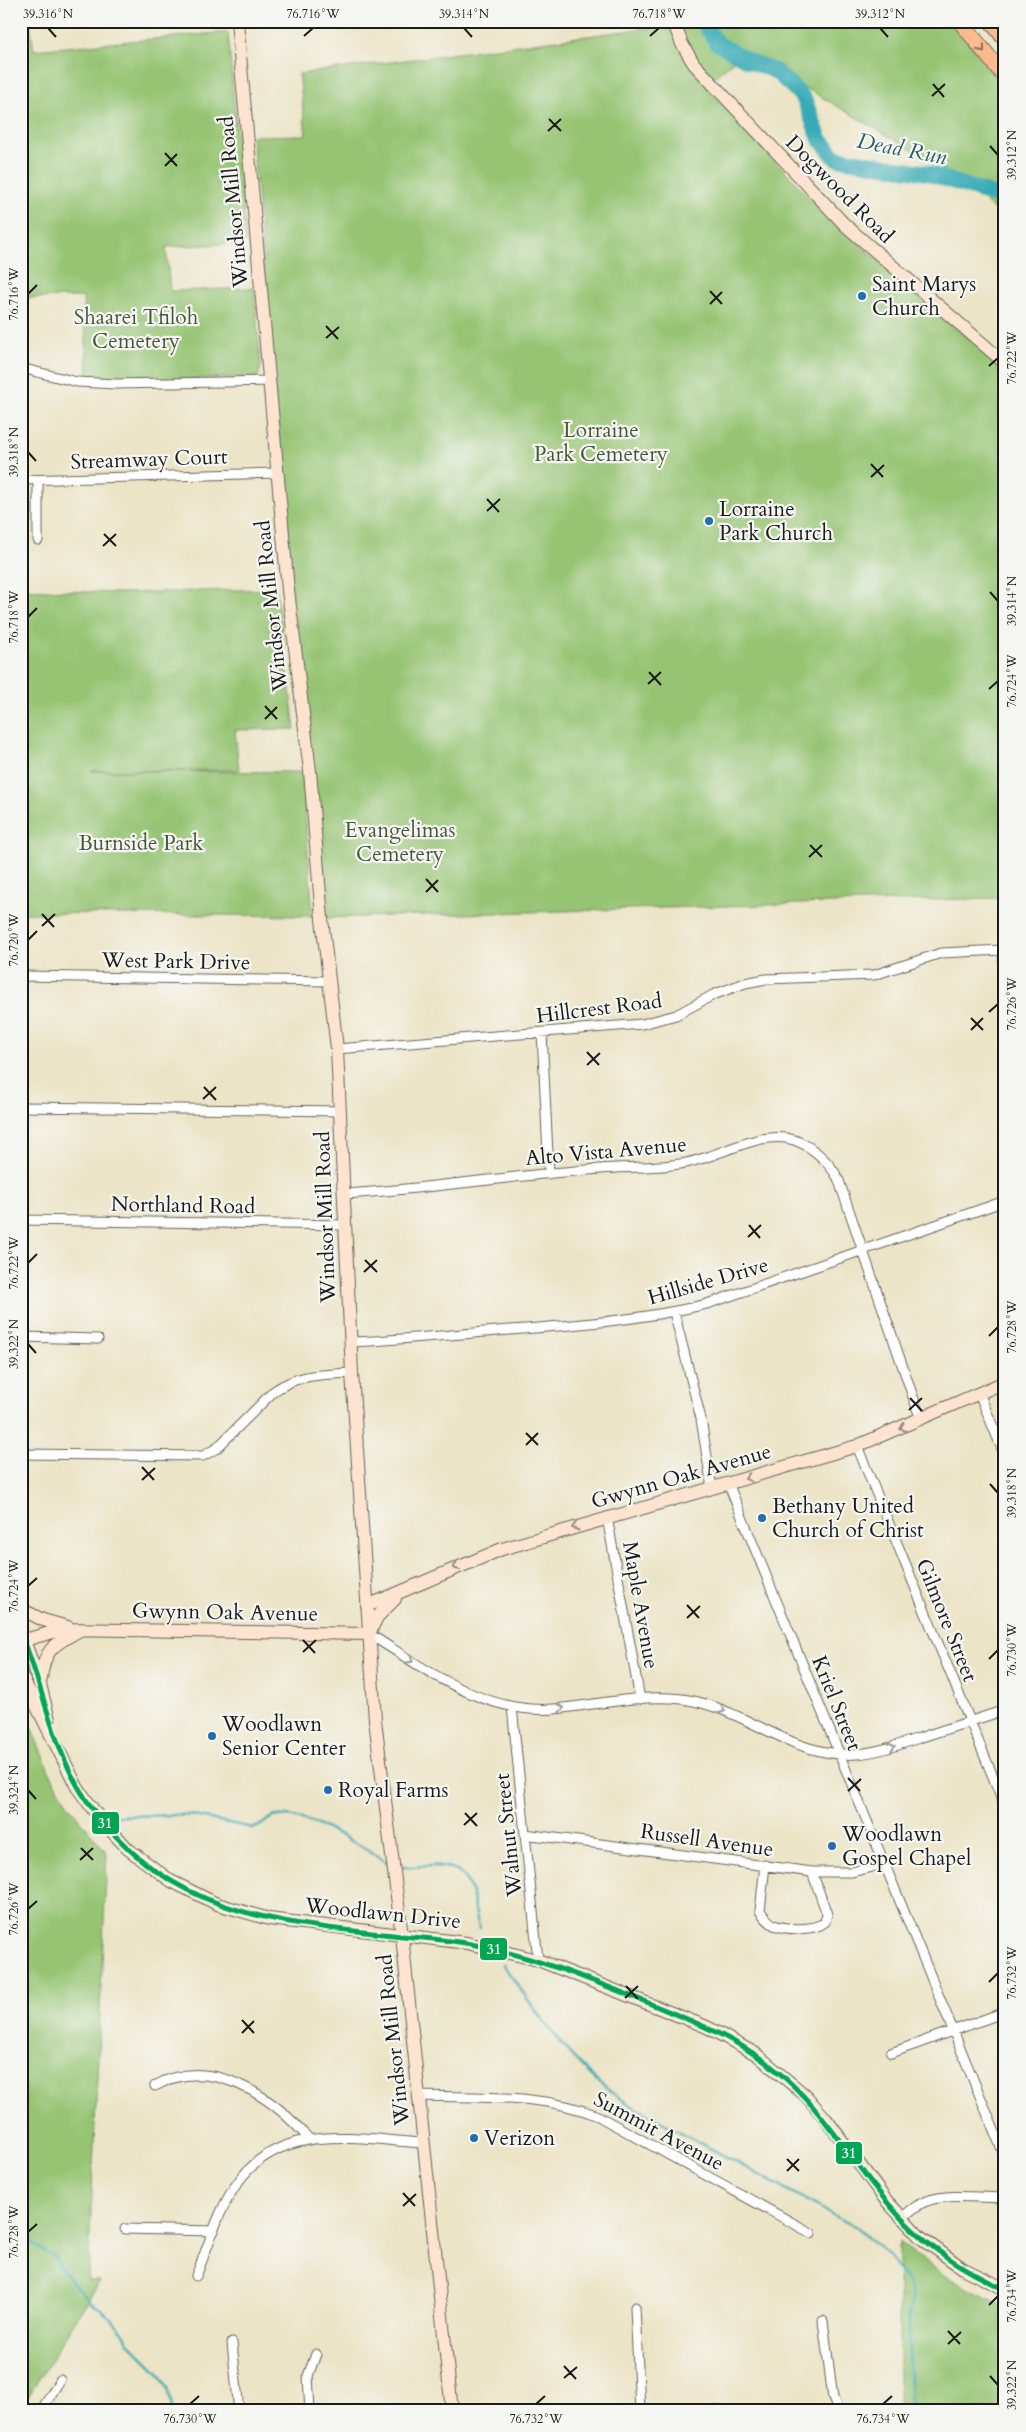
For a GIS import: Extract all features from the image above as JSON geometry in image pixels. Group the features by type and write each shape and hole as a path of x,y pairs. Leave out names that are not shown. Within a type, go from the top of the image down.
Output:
{"main road":[{"name":"Windsor Mill Road","path":"237,21 288,590 310,771 337,1049 350,1342 375,1720 402,1936 452,2411"},
{"name":"Dogwood Road","path":"674,21 682,44 694,64 816,197 877,254 1005,363"},
{"path":"960,21 1005,77"},
{"path":"991,21 1005,39"},
{"path":"1004,956 1005,923"},
{"name":"Gwynn Oak Avenue","path":"367,1606 502,1549 857,1446 921,1420 1005,1382"},
{"path":"369,1634 384,1607 406,1590"},
{"path":"21,1610 43,1620 80,1630"},
{"path":"40,1684 42,1664 51,1648 80,1630"},
{"name":"Gwynn Oak Avenue","path":"23,1643 52,1631 80,1630 369,1634"},
{"name":"Woodlawn Drive","path":"23,1643 40,1684 51,1731"},
{"name":"Woodlawn Drive","path":"21,1674 51,1731 77,1787 97,1814 128,1849 171,1881 217,1904 246,1914 302,1925 467,1943 538,1960 708,2027 756,2054 779,2072 815,2107 901,2219 939,2252 969,2272 1005,2289"}],"street":[{"path":"21,368 77,382 94,383 270,381"},
{"name":"Streamway Court","path":"21,480 278,473"},
{"path":"38,480 38,540"},
{"name":"Hillcrest Road","path":"337,1049 659,1022 730,987 766,979 874,975 941,953 1004,956"},
{"name":"West Park Drive","path":"21,976 329,982"},
{"path":"542,1033 549,1174"},
{"path":"21,1107 341,1111"},
{"name":"Alto Vista Avenue","path":"344,1194 419,1189 461,1181 687,1163 762,1139 786,1138 812,1149 832,1168 864,1249 921,1420"},
{"name":"Hillside Drive","path":"350,1342 424,1339 617,1322 674,1312 707,1304 1005,1201"},
{"name":"Northland Road","path":"21,1220 345,1225"},
{"path":"674,1312 701,1419 712,1488"},
{"path":"21,1337 98,1339"},
{"path":"21,1454 202,1456 217,1448 274,1391 285,1384 307,1376 352,1373"},
{"path":"979,1393 1005,1456"},
{"name":"Gilmore Street","path":"857,1446 1005,1806"},
{"name":"Kriel Street","path":"728,1483 1005,2157"},
{"name":"Maple Avenue","path":"607,1517 640,1699"},
{"path":"369,1634 458,1689 476,1697 512,1707 552,1709 640,1699 694,1700 734,1715 800,1745 839,1754 857,1754 887,1748 1005,1710"},
{"name":"Walnut Street","path":"512,1707 538,1960"},
{"name":"Russell Avenue","path":"525,1834 812,1872 852,1872 883,1864"},
{"path":"765,1865 760,1910 766,1919 775,1925 812,1930 825,1922 827,1914 812,1872"},
{"path":"892,2053 1005,2012"},
{"path":"155,2086 177,2077 191,2075 205,2075 237,2083 283,2111 308,2138"},
{"name":"Summit Avenue","path":"419,2096 536,2100 575,2106 598,2116 811,2233"},
{"path":"196,2276 234,2188 254,2164 272,2152 308,2138 424,2143"},
{"path":"901,2219 917,2205 928,2200 942,2198 1005,2198"},
{"path":"125,2229 214,2231"},
{"path":"635,2307 640,2410"},
{"path":"823,2321 833,2398 838,2411"},
{"path":"232,2343 239,2411"},
{"path":"310,2411 308,2376 316,2354"},
{"path":"41,2411 60,2380"},
{"path":"618,2411 718,2411"}],"green space":[{"name":"Shaarei Tfiloh Cemetery","path":"21,21 30,21 34,50 228,32 246,243 166,247 170,291 254,288 261,366 258,377 117,381 88,379 83,297 21,298"},
{"path":"678,21 951,21 1005,88 1005,219 961,181 931,161 744,52 712,79 686,44"},
{"name":"Lorraine Park Cemetery","path":"670,25 705,85 813,201 842,229 1005,368 1005,882 1000,898 327,918 292,590 252,136 306,135 299,74"},
{"name":"Burnside Park","path":"21,589 118,593 276,589 295,729 235,730 239,770 91,771 302,772 313,916 21,913"},
{"path":"21,1702 49,1771 68,1805 107,1853 88,2281 100,2281 21,2408"},
{"path":"899,2242 949,2278 1005,2306 1005,2411 899,2411"}],"waterway":[{"name":"Dead Run","path":"702,21 717,43 749,61 775,71 794,88 804,99 820,139 836,158 928,173 1005,199"},
{"path":"118,1816 190,1815 253,1828 273,1817 299,1818 349,1839 388,1863"},
{"path":"398,1867 441,1866 451,1868 459,1873 466,1881 472,1893 480,1928"},
{"path":"503,1965 544,2022 574,2058 608,2090 627,2103 859,2229 888,2255 909,2284 913,2297 908,2323 911,2411"},
{"path":"21,2238 54,2257 65,2274 125,2334 128,2342 157,2371 168,2388 173,2411"}],"transit line":[{"name":"31","path":"21,1633 59,1745 79,1788 92,1808 124,1844 158,1872 193,1893 231,1908 271,1919 313,1926 437,1939 494,1949 516,1955 603,1985 683,2017 719,2034 743,2047 792,2084 829,2126 881,2195 924,2240 949,2259 1005,2289"}],"place":[{"name":"Saint Marys Church","path":"862,296"},
{"name":"Lorraine Park Church","path":"709,521"},
{"name":"Bethany United Church of Christ","path":"762,1518"},
{"name":"Woodlawn Senior Center","path":"212,1736"},
{"name":"Royal Farms","path":"328,1790"},
{"name":"Woodlawn Gospel Chapel","path":"832,1846"},
{"name":"Verizon","path":"474,2138"}],"park label":[{"name":"Evangelimas Cemetery","path":"400,842"}]}
